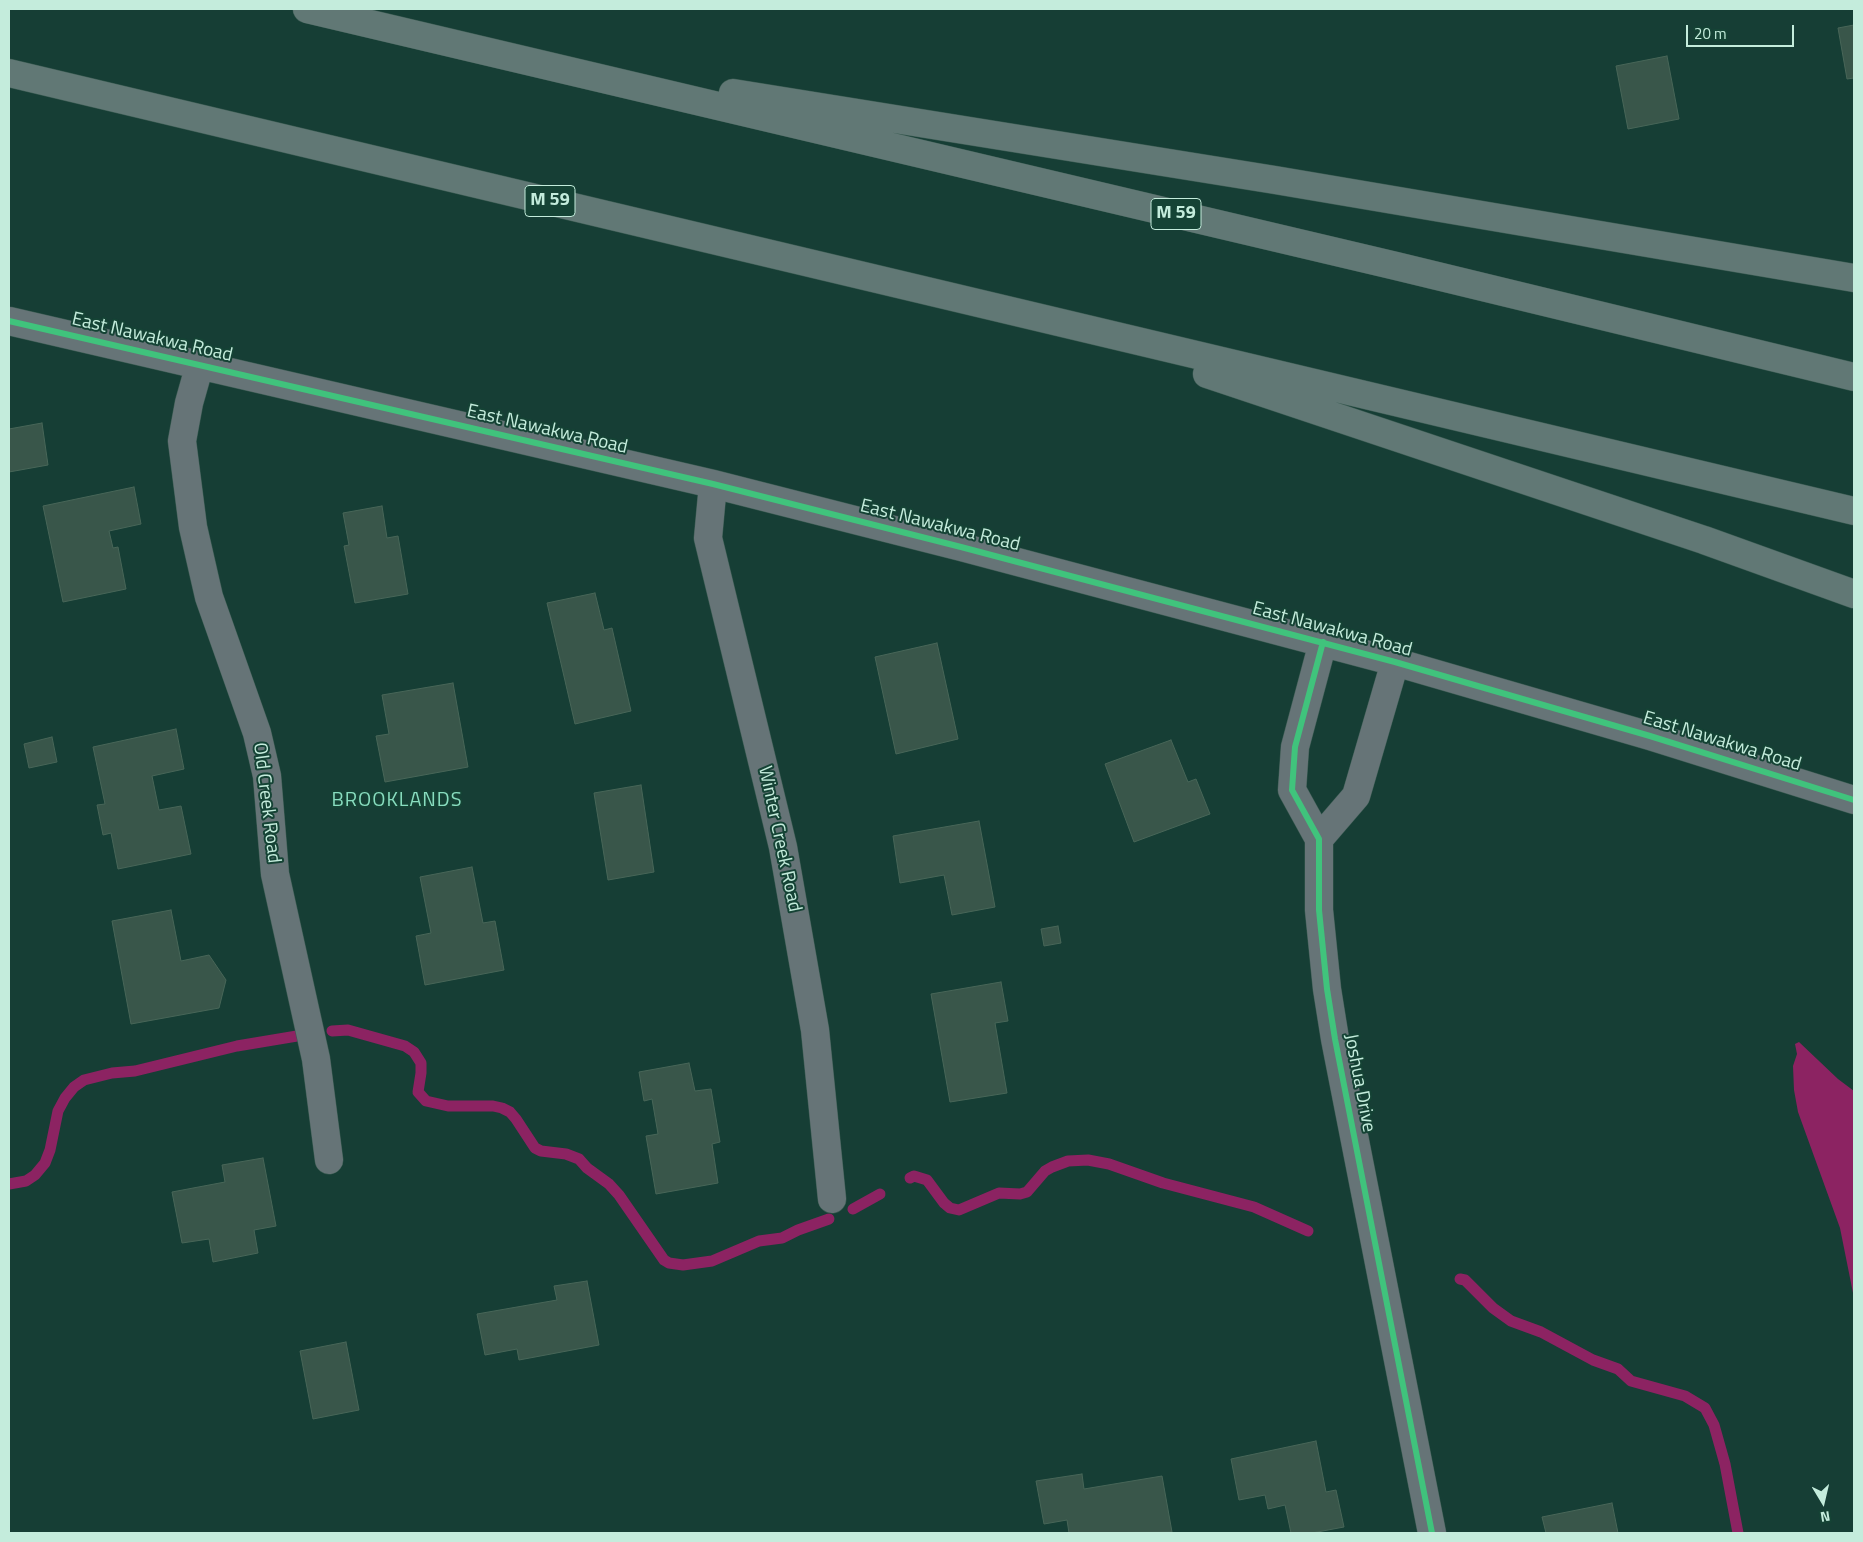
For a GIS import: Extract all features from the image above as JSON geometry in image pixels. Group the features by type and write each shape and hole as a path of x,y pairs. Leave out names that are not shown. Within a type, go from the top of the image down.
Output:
{"highway":[{"name":"M 59","path":"307,9 1386,264 1854,377"},
{"path":"497,54 1284,182 1854,278"},
{"name":"M 59","path":"9,73 1854,511"},
{"path":"1035,316 1704,540 1854,594"}],"street":[{"name":"East Nawakwa Road","path":"9,321 713,484 961,547 1395,662 1650,736 1854,800"},
{"name":"Old Creek Road","path":"200,364 189,403 182,441 193,527 209,598 257,733 267,776 275,874 316,1059 329,1160"},
{"name":"Winter Creek Road","path":"713,484 708,538 783,847 815,1030 832,1199"},
{"name":"Joshua Drive","path":"1323,642 1295,747 1292,790 1319,839 1319,910 1333,1030 1432,1533"},
{"path":"1319,839 1356,796 1395,662"}],"shaded area":[{"path":"1799,1042 1838,1079 1854,1091 1854,1298 1840,1228 1798,1112 1794,1090 1793,1066 1797,1054 1795,1044"}],"building":[{"path":"1854,25 1854,78 1847,79 1838,28"},
{"path":"1667,56 1679,119 1628,129 1616,66"},
{"path":"42,423 48,465 9,472 9,429"},
{"path":"134,487 141,524 109,531 113,548 118,547 126,589 63,602 43,506"},
{"path":"382,506 387,538 398,536 408,594 355,603 344,546 349,545 343,513"},
{"path":"595,593 604,630 612,628 631,711 575,724 547,603"},
{"path":"937,643 958,739 896,754 875,657"},
{"path":"453,683 468,767 385,782 376,736 389,734 382,695"},
{"path":"176,729 184,769 152,776 159,810 181,806 191,854 118,869 111,833 103,835 97,805 105,804 93,747"},
{"path":"52,737 57,762 29,768 24,744"},
{"path":"1171,740 1188,782 1196,779 1210,814 1134,842 1105,764"},
{"path":"641,785 654,872 608,880 594,793"},
{"path":"979,821 995,907 952,915 944,875 900,883 893,836"},
{"path":"472,867 483,923 495,921 504,970 425,985 416,936 431,933 420,877"},
{"path":"171,910 181,961 209,955 226,980 219,1008 131,1024 112,921"},
{"path":"1058,926 1061,943 1044,946 1041,929"},
{"path":"1001,982 1008,1021 995,1023 1007,1093 950,1102 931,994"},
{"path":"689,1063 695,1091 711,1089 720,1142 712,1144 718,1183 656,1194 646,1136 658,1134 652,1099 644,1101 639,1072"},
{"path":"263,1158 276,1226 254,1230 258,1253 213,1262 209,1239 182,1243 172,1192 225,1182 222,1165"},
{"path":"587,1281 599,1345 519,1360 517,1349 485,1355 477,1314 557,1300 554,1286"},
{"path":"346,1342 359,1410 313,1419 300,1351"},
{"path":"1316,1441 1326,1492 1336,1490 1344,1527 1312,1533 1291,1533 1285,1505 1268,1509 1265,1495 1239,1500 1231,1459"},
{"path":"1082,1474 1084,1489 1162,1476 1172,1532 1069,1533 1067,1520 1044,1524 1036,1481"},
{"path":"1612,1503 1618,1533 1546,1533 1542,1517"}],"waterway":[{"path":"332,1031 348,1030 405,1046 414,1052 421,1063 418,1092 426,1101 448,1106 493,1106 502,1108 510,1112 516,1119 535,1148 541,1151 566,1154 579,1159 619,1195 664,1260 669,1263 683,1265 712,1261 759,1241 782,1238 829,1219"},
{"path":"9,1184 26,1181 35,1175 45,1163 50,1150 58,1111 74,1087 84,1080 112,1073 135,1071 237,1046 297,1036"},
{"path":"910,1178 914,1176 927,1180 944,1203 950,1208 959,1210 999,1193 1020,1194 1027,1192 1045,1171 1052,1167 1068,1161 1088,1160 1109,1164 1163,1183 1254,1207 1308,1231"},
{"path":"853,1209 880,1194"},
{"path":"1460,1279 1465,1280 1493,1308 1511,1321 1541,1332 1593,1360 1618,1369 1631,1381 1685,1396 1705,1408 1714,1425 1725,1464 1738,1533"}],"cycle path":[{"path":"9,321 713,484 961,547 1395,662 1650,736 1854,800"},
{"path":"1323,642 1295,747 1292,790 1319,839 1319,910 1327,989 1335,1039 1432,1533"}],"district":[{"name":"BROOKLANDS","path":"397,801"}]}
